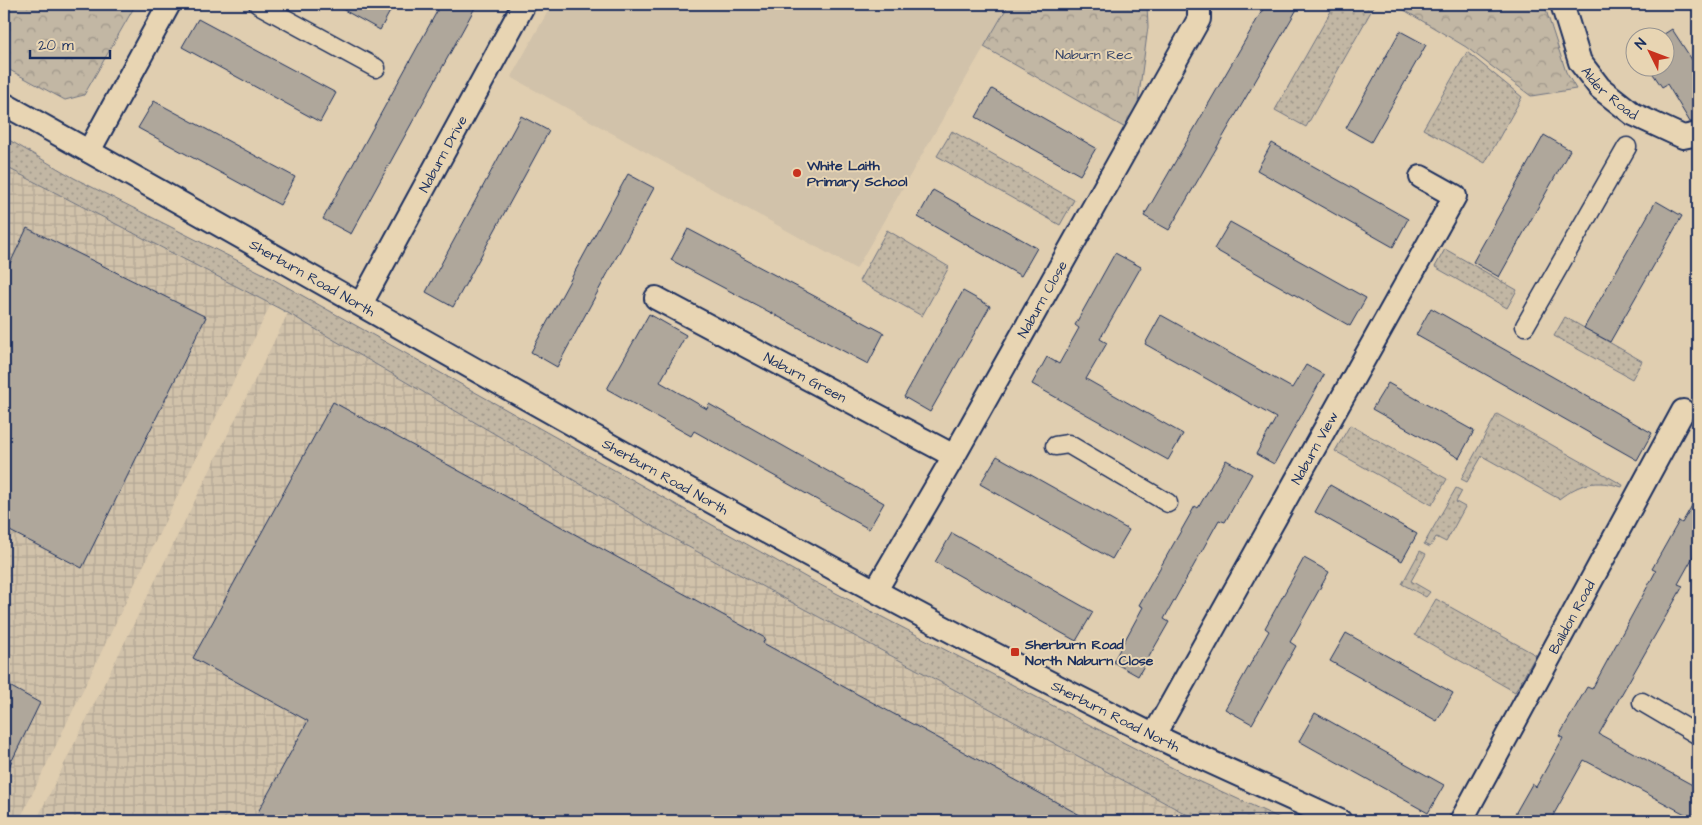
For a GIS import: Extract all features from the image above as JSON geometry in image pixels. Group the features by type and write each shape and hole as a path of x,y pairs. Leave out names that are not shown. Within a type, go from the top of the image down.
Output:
{"street":[{"path":"89,151 169,4"},
{"path":"258,4 376,68"},
{"name":"Naburn Drive","path":"361,304 524,4"},
{"name":"Naburn Close","path":"876,590 954,456 1199,19 1199,4"},
{"name":"Alder Road","path":"1562,4 1580,62 1600,88 1633,114 1683,137 1698,134"},
{"name":"Sherburn Road North","path":"4,104 564,420 876,590 1154,735 1340,821"},
{"path":"1525,326 1628,148"},
{"name":"Naburn View","path":"1154,735 1455,196 1421,177"},
{"name":"Naburn Green","path":"656,298 954,456"},
{"name":"Baildon Road","path":"1461,821 1683,411"},
{"path":"1055,446 1068,444 1168,503"},
{"path":"1642,702 1698,735"}],"shaded area":[{"name":"White Laith Primary School","path":"552,4 1009,4 856,269 511,77"},
{"path":"4,166 271,304 19,821 4,821"},
{"path":"288,313 683,544 1199,821 36,821"}],"green space":[{"path":"4,4 136,4 84,95 65,100 4,67"},
{"name":"Naburn Rec","path":"1009,4 1147,4 1148,27 1134,133 984,47"},
{"path":"1335,4 1370,4 1374,6 1306,127 1275,110"},
{"path":"1394,4 1544,4 1566,72 1576,89 1531,96 1466,47"},
{"path":"1467,52 1522,97 1485,163 1423,129"},
{"path":"952,131 1074,200 1060,225 937,156"},
{"path":"4,137 74,178 262,273 809,579 1192,778 1286,821 1199,821 683,544 288,313 4,166"},
{"path":"887,230 949,267 922,316 859,281"},
{"path":"1445,249 1517,290 1507,308 1435,267"},
{"path":"1565,317 1642,361 1632,379 1554,336"},
{"path":"1497,414 1623,485 1622,487 1604,483 1589,484 1574,489 1559,499 1482,456 1467,482 1461,479"},
{"path":"1350,425 1447,479 1432,505 1335,451"},
{"path":"1456,488 1462,491 1456,502 1465,507 1446,542 1436,537 1430,547 1424,544"},
{"path":"1420,551 1426,554 1411,581 1430,592 1426,597 1402,584"},
{"path":"1436,599 1536,655 1515,692 1415,635"}],"building":[{"path":"333,4 394,4 380,30"},
{"path":"441,4 477,4 351,234 323,219"},
{"path":"1266,4 1300,4 1169,230 1144,216"},
{"path":"198,19 336,93 320,122 182,47"},
{"path":"1400,31 1426,45 1371,142 1346,128"},
{"path":"1674,32 1698,69 1698,121 1690,122 1667,84 1662,87 1656,78 1674,78"},
{"path":"992,89 1096,148 1080,175 976,117"},
{"path":"154,101 295,177 280,205 138,128"},
{"path":"521,116 549,131 453,307 426,292"},
{"path":"1544,135 1570,150 1499,277 1473,262"},
{"path":"1272,143 1408,219 1393,247 1257,170"},
{"path":"628,174 654,188 557,367 531,352"},
{"path":"933,190 1037,248 1021,276 918,217"},
{"path":"1656,201 1682,216 1610,342 1584,328"},
{"path":"1230,222 1366,298 1350,326 1214,249"},
{"path":"27,228 206,317 82,568 4,528 4,276"},
{"path":"688,229 884,333 868,364 671,260"},
{"path":"1115,253 1141,267 1100,339 1107,343 1086,379 1183,434 1168,460 1032,384 1047,357 1059,364 1079,328 1075,325"},
{"path":"963,291 990,306 930,412 904,397"},
{"path":"1431,308 1652,433 1637,460 1416,335"},
{"path":"649,314 686,335 660,382 707,409 709,404 884,503 869,529 694,431 691,436 607,389"},
{"path":"1161,315 1292,388 1306,365 1324,375 1274,464 1256,454 1276,418 1145,344"},
{"path":"1388,383 1474,431 1459,458 1372,409"},
{"path":"333,402 765,638 763,643 1091,821 274,821 258,812 308,721 193,658"},
{"path":"997,456 1129,530 1112,559 980,484"},
{"path":"1226,460 1252,474 1225,522 1219,520 1164,619 1169,622 1138,676 1113,662 1143,607 1139,605 1195,506 1198,508"},
{"path":"1330,485 1417,534 1402,561 1315,512"},
{"path":"1698,495 1698,548 1678,584 1683,586 1599,734 1698,788 1698,821 1584,760 1550,821 1511,821 1532,784 1536,787 1563,738 1559,736 1587,687 1592,689 1656,571 1652,569 1679,521 1682,523"},
{"path":"952,533 1093,612 1076,641 935,562"},
{"path":"1304,558 1329,572 1290,642 1296,646 1252,724 1225,709 1269,631 1265,628"},
{"path":"1346,633 1453,693 1437,721 1330,661"},
{"path":"4,683 40,703 4,777"},
{"path":"1315,713 1444,785 1428,813 1299,741"}],"place":[{"name":"White Laith Primary School","path":"797,173"},
{"name":"Sherburn Road North Naburn Close","path":"1015,652"}]}
